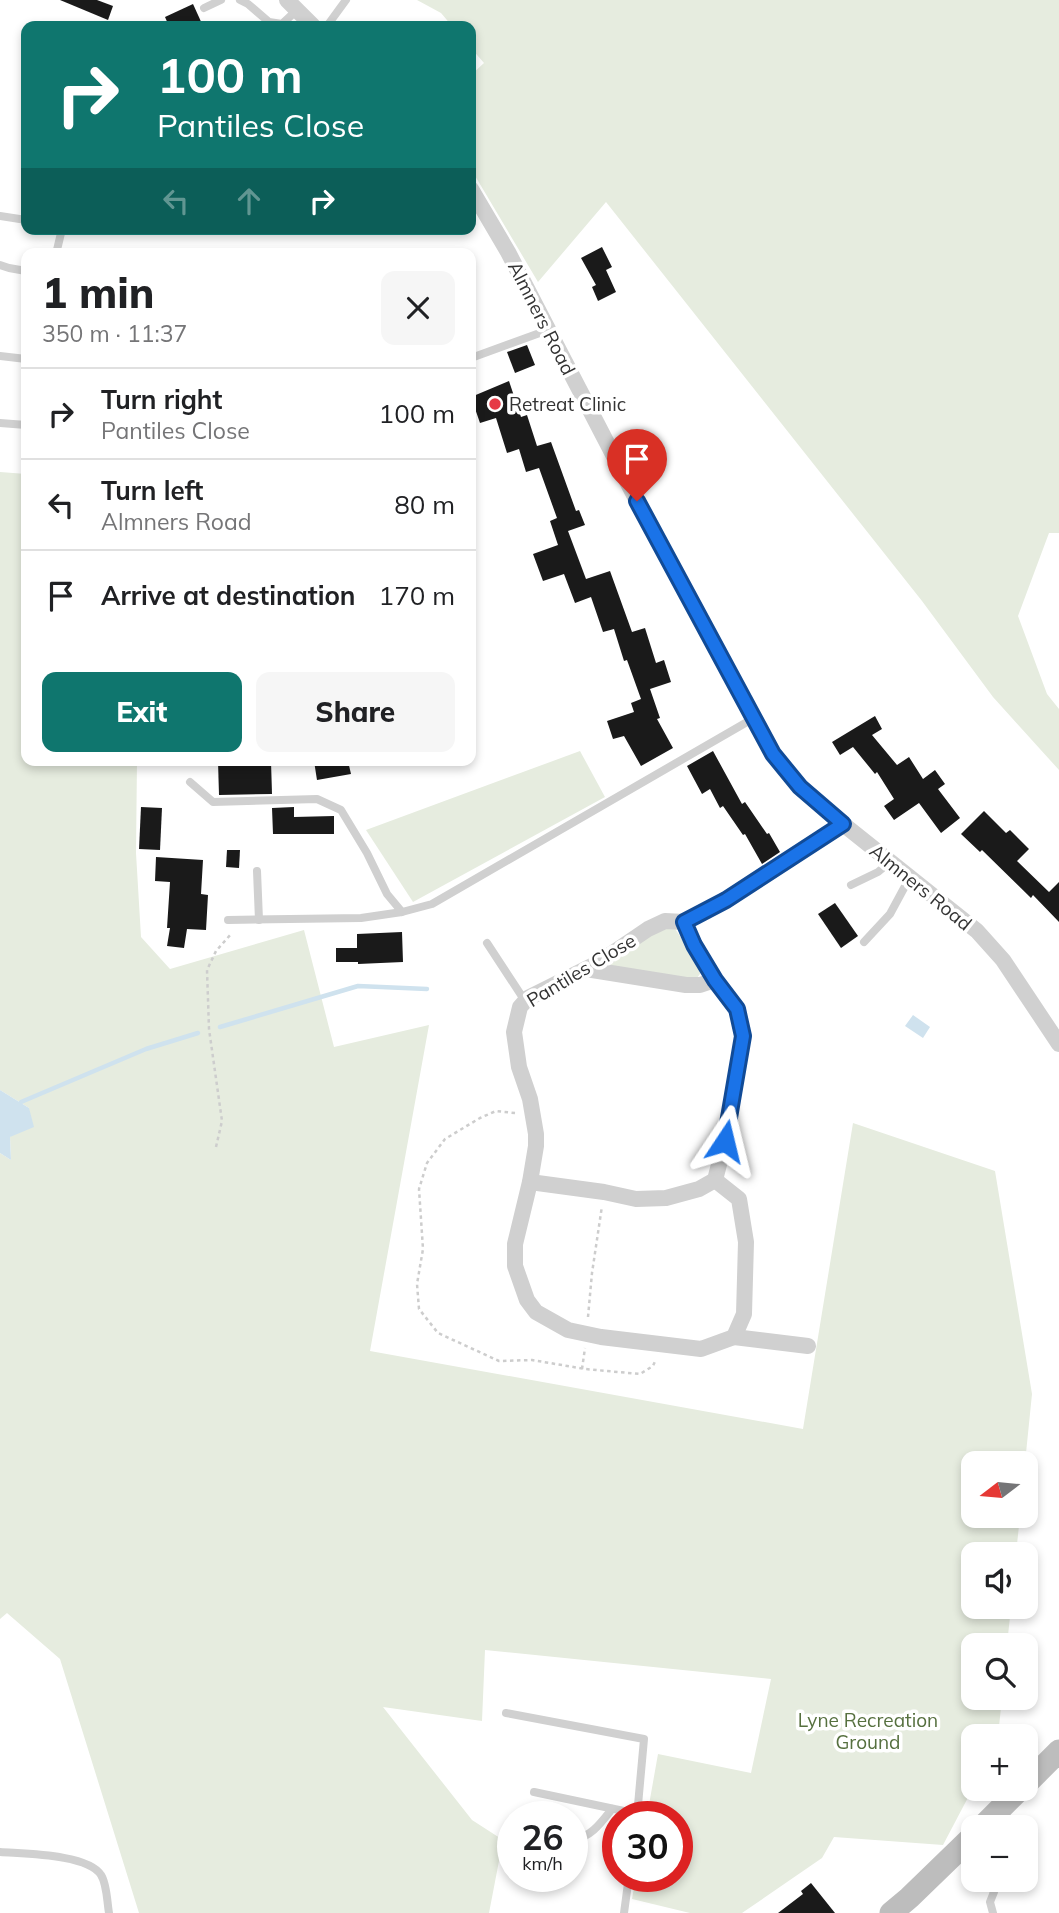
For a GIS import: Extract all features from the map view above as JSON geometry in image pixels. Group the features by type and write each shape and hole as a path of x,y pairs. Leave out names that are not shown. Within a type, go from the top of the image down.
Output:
{"street":[{"path":"292,5 308,21"},
{"name":"Almners Road","path":"476,198 508,252 647,520 773,754 800,787 977,931 1003,960 1059,1044"},
{"name":"Pantiles Close","path":"734,1337 701,1349 601,1338 568,1330 536,1312 527,1300 515,1266 515,1244 536,1146 532,1110 519,1067 514,1032 520,1007 528,998 586,969 648,929 665,921 684,922 726,900 843,824"},
{"path":"530,1182 646,1199 666,1198 699,1189 715,1180 725,1141 743,1036 737,1009 715,980 684,922"},
{"path":"586,969 687,985 700,985 715,980"},
{"path":"715,1180 739,1199 746,1242 744,1314 734,1337 808,1346"},
{"path":"1038,1772 1059,1751"},
{"path":"994,1815 1008,1801"},
{"path":"891,1913 961,1851"}],"lane":[{"path":"204,8 221,0"},
{"path":"240,0 268,21"},
{"path":"331,21 346,0"},
{"path":"284,21 292,5"},
{"path":"0,216 21,219"},
{"path":"0,265 21,271"},
{"path":"476,356 548,330"},
{"path":"0,356 21,358"},
{"path":"0,423 21,425"},
{"path":"228,920 361,918 432,904 754,718"},
{"path":"190,782 213,802 317,799 341,810 368,853 387,894 402,912"},
{"path":"851,885 878,872 890,862"},
{"path":"257,871 259,920"},
{"path":"864,942 890,914 910,877"},
{"path":"487,943 525,1001"},
{"path":"506,1713 644,1740 639,1801"},
{"path":"534,1792 602,1807"},
{"path":"588,1835 602,1822"},
{"path":"0,1852 58,1856 93,1866 102,1877 109,1913"},
{"path":"624,1913 627,1892"},
{"path":"993,1913 990,1902 994,1892"}],"path":[{"path":"216,1147 222,1121 209,1029 207,970 216,951 243,920"},
{"path":"532,1110 519,1113 496,1111 480,1118 445,1139 427,1163 419,1189 423,1249 417,1284 419,1309 438,1333 499,1361 532,1360 582,1369 640,1374 653,1366 659,1343"},
{"path":"582,1369 604,1192"}],"green space":[{"path":"417,0 1059,0 1059,533 1049,533 1018,616 1047,694 1059,709 1059,770 993,697 922,601 606,202 538,282 476,177 476,70 484,63 476,54 476,21 448,21 441,13"},
{"name":"Lyne Recreation Ground","path":"0,472 21,474 21,766 137,766 136,853 141,937 170,969 304,930 334,1047 429,1025 370,1351 803,1429 853,1123 995,1171 1032,1394 1026,1451 961,1451 961,1528 1019,1528 1017,1542 961,1542 961,1619 1010,1619 1008,1633 961,1633 961,1710 1001,1710 999,1724 961,1724 961,1801 966,1801 943,1845 834,1837 822,1858 742,1913 690,1913 632,1899 633,1892 693,1892 693,1801 650,1801 658,1754 751,1773 771,1679 485,1650 482,1721 383,1707 472,1820 497,1836 497,1871 489,1913 139,1913 60,1659 7,1613 0,1619 0,1153 11,1160 10,1137 29,1108 0,1090"},
{"path":"580,751 605,797 413,902 366,830"},
{"path":"674,927 699,965 700,974 697,978 604,966 659,929"}],"water":[{"path":"913,1015 930,1027 923,1038 905,1026"},
{"path":"0,1090 29,1108 34,1127 10,1137 11,1160 0,1153"}],"building":[{"path":"60,0 97,0 113,6 108,20"},
{"path":"193,4 201,21 167,21 165,17"},
{"path":"602,247 612,267 606,270 616,292 598,301 592,287 596,285 581,258"},
{"path":"527,345 535,365 515,373 507,352"},
{"path":"509,381 521,417 527,415 537,446 551,442 576,511 579,510 585,525 568,531 586,579 610,571 632,632 645,628 656,663 664,660 671,682 650,689 660,718 657,719 673,748 641,766 624,736 613,739 607,721 634,712 631,703 641,699 627,660 624,661 614,629 603,632 591,597 575,603 564,574 543,581 533,554 558,545 550,521 557,518 539,468 526,472 519,449 507,453 496,418 480,423 476,411 476,395"},
{"path":"875,716 882,729 872,735 897,765 909,757 923,779 935,770 945,784 938,789 960,818 941,833 919,803 894,820 884,806 894,799 877,772 875,774 853,747 840,755 832,742"},
{"path":"713,751 742,804 745,802 780,852 762,864 745,834 743,835 723,806 720,808 710,789 702,794 687,766"},
{"path":"218,766 271,766 272,794 219,795"},
{"path":"315,766 349,766 351,774 317,780"},
{"path":"141,807 162,808 160,850 139,849"},
{"path":"294,807 294,817 334,816 334,834 273,834 272,808"},
{"path":"984,811 1006,833 1010,830 1029,849 1017,861 1049,892 1059,882 1059,922 1033,895 1031,898 982,850 980,852 961,834"},
{"path":"227,850 240,850 239,868 226,867"},
{"path":"156,857 203,860 201,894 208,895 206,930 187,929 184,948 167,946 170,928 167,928 170,882 155,881"},
{"path":"835,903 858,936 841,948 818,914"},
{"path":"402,932 403,962 336,962 336,948 357,948 357,934"},
{"path":"811,1883 835,1913 778,1913 803,1894 801,1891"}],"waterway":[{"path":"220,1027 358,986 427,989"},
{"path":"21,1102 146,1049 198,1033"}],"place":[{"name":"Retreat Clinic","path":"495,404"}],"route":[{"path":"637,501 773,754 800,787 843,824 726,900 684,922 715,980 737,1009 743,1036 725,1141"}]}
